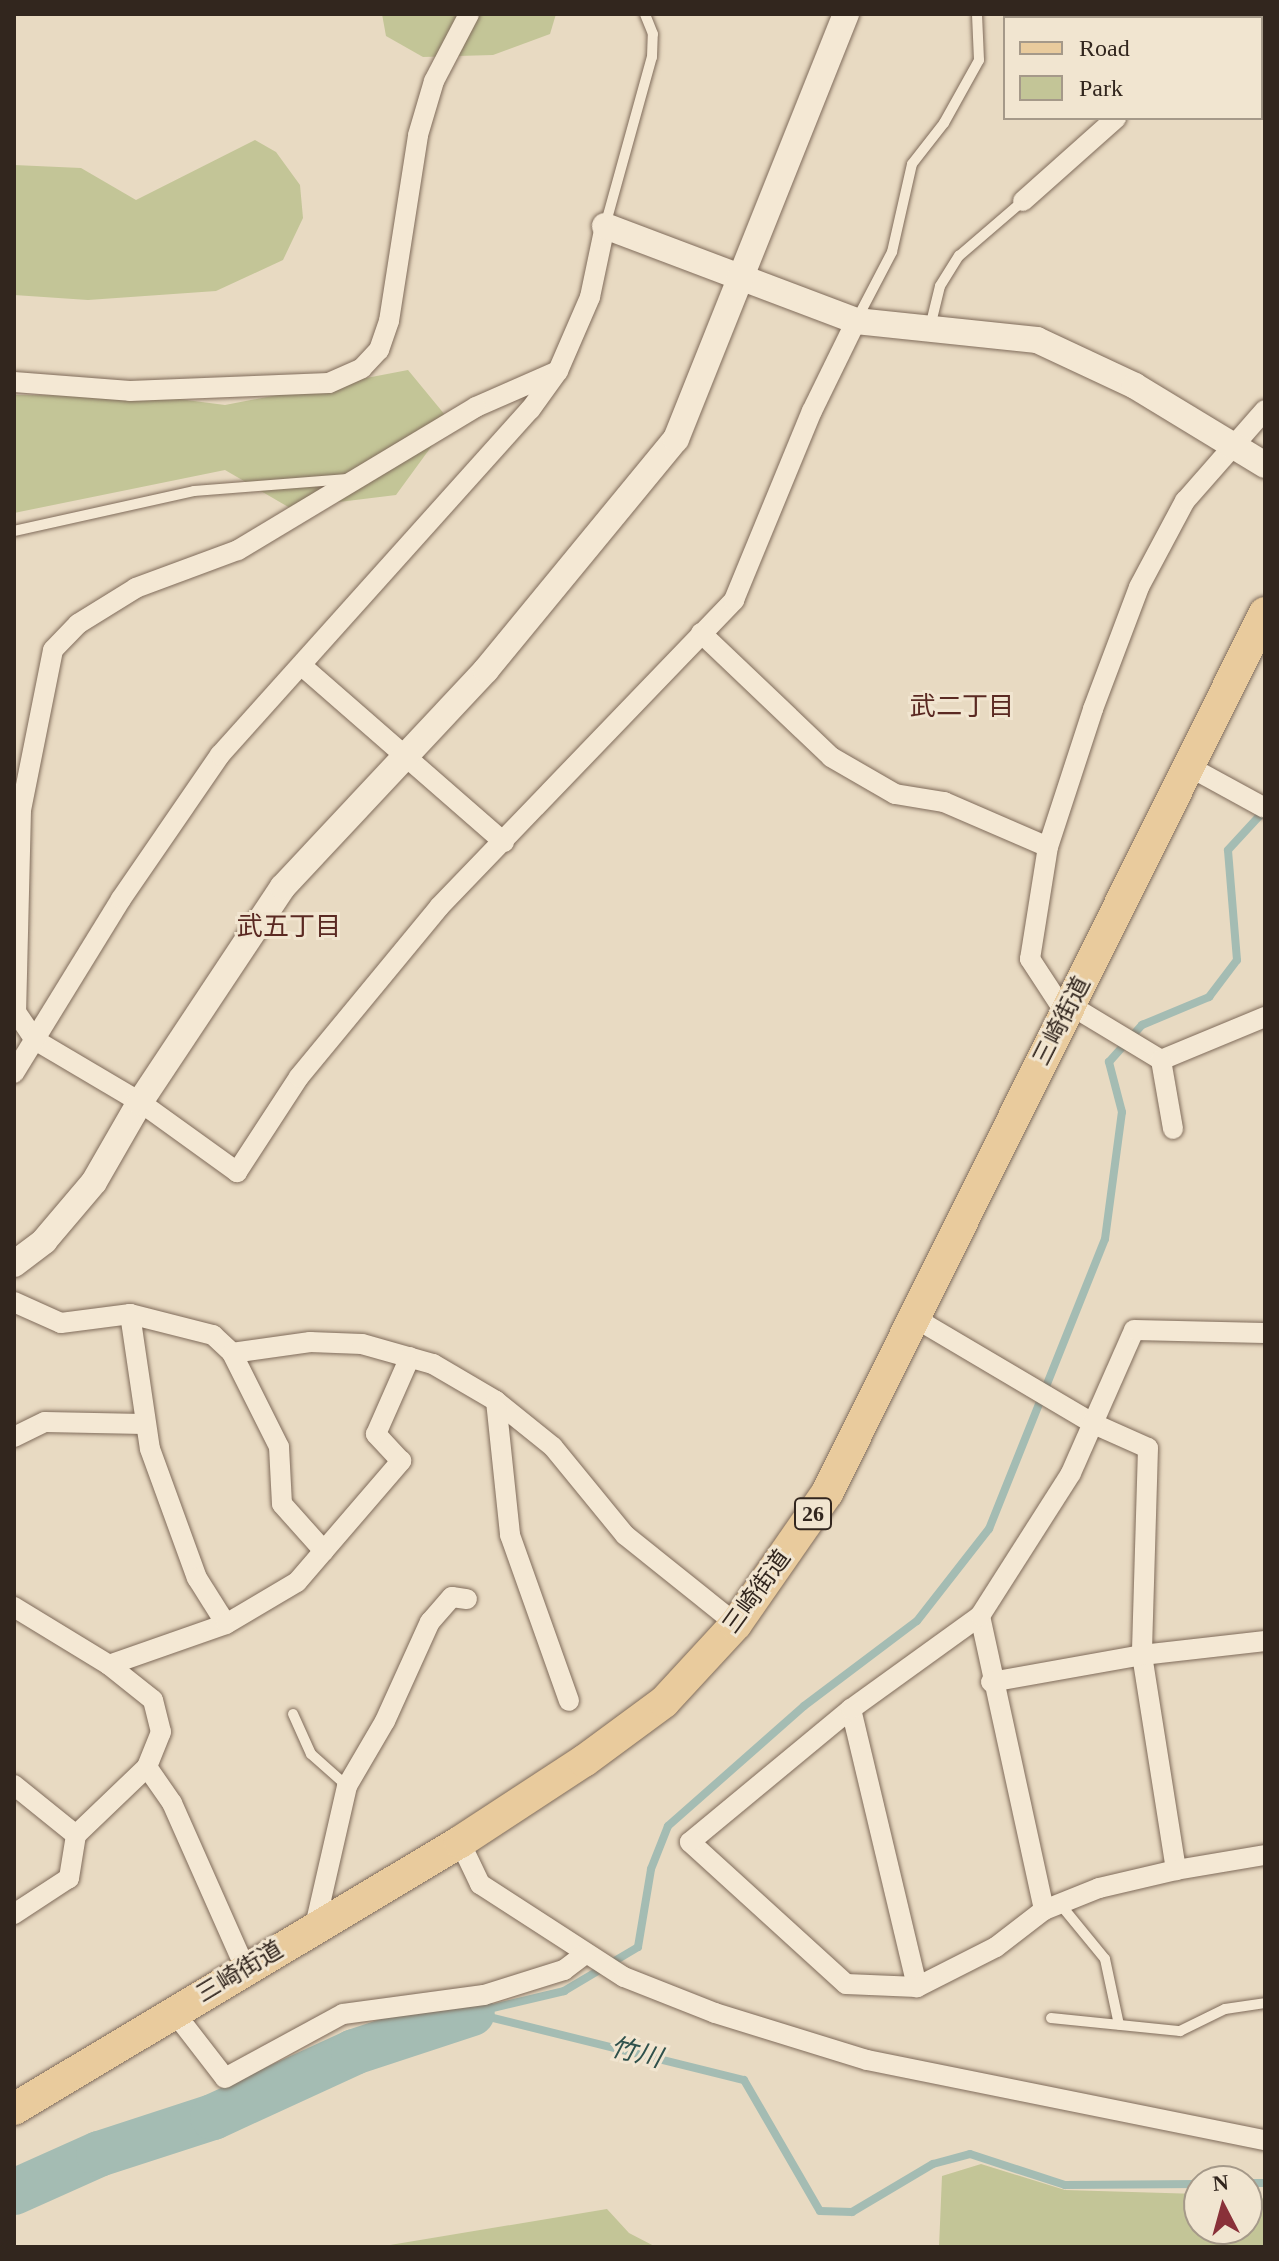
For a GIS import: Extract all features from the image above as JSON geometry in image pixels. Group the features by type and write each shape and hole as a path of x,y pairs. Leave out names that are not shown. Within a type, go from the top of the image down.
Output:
{"main road":[{"name":"三崎街道","path":"14,2109 315,1926 460,1842 664,1702 736,1624 827,1493 1265,613"}],"street":[{"path":"14,382 130,391 329,383 362,368 379,350 389,321 426,108 469,14"},
{"path":"14,1264 44,1241 94,1182 140,1102 283,887 405,759 619,514 676,439 846,14"},
{"path":"1023,201 1114,120"},
{"path":"14,1073 121,899 220,755 530,410 558,371 590,297 605,226 856,321 1037,340 1135,386 1265,465"},
{"path":"558,371 476,407 238,550 136,588 78,624 53,650 21,810 16,1012 35,1040 140,1102 237,1172 299,1077 380,976 734,600 812,411 856,321"},
{"path":"1161,1060 1068,1010 1030,959 1048,847 1139,587 1185,501 1232,443 1265,410"},
{"path":"701,633 831,757 895,794 944,802 1048,847"},
{"path":"302,666 405,759 504,842"},
{"path":"1190,767 1265,808"},
{"path":"1161,1060 1265,1017"},
{"path":"1161,1060 1173,1129"},
{"path":"14,1302 61,1323 130,1314 213,1335 232,1353 279,1447 282,1504 324,1551"},
{"path":"130,1314 144,1424 172,1518 197,1578 226,1624"},
{"path":"913,1317 1094,1424 1148,1448 1142,1655 1176,1870"},
{"path":"1265,1333 1134,1330 1071,1473 980,1616 851,1709 690,1842 846,1984 917,1987 996,1947 1052,1907 1099,1888 1176,1870 1265,1855"},
{"path":"232,1353 310,1342 362,1344 433,1364 496,1401 553,1447 625,1535 736,1624"},
{"path":"109,1665 226,1624 297,1582 401,1461 376,1434 410,1357"},
{"path":"496,1401 512,1547 569,1701"},
{"path":"14,1437 45,1422 144,1424"},
{"path":"315,1926 347,1786 385,1721 430,1622 452,1597 467,1599"},
{"path":"14,1607 109,1665 153,1700 161,1732 147,1767 76,1835 69,1878 14,1914"},
{"path":"980,1616 991,1682 1052,1907"},
{"path":"991,1682 1142,1655 1265,1641"},
{"path":"851,1709 917,1987"},
{"path":"147,1767 172,1803 246,1970"},
{"path":"14,1785 76,1835"},
{"path":"460,1842 480,1884 624,1977 715,2013 867,2060 1265,2140"},
{"path":"174,2012 225,2078 343,2014 484,1995 564,1970 585,1954"}],"lane":[{"path":"605,226 652,57 653,34 645,14"},
{"path":"856,321 892,252 912,164 944,123 979,60 977,14"},
{"path":"930,328 940,286 959,256 1023,201"},
{"path":"14,531 194,491 358,478"},
{"path":"293,1714 311,1754 347,1786"},
{"path":"1052,1907 1105,1959 1119,2025"},
{"path":"1051,2018 1180,2031 1225,2009 1265,2003"}],"green space":[{"path":"382,14 556,14 550,34 493,55 423,57 386,36"},
{"path":"255,140 276,152 300,185 303,218 283,260 216,291 88,300 14,295 14,165 81,168 136,200"},
{"path":"408,370 450,421 396,495 290,508 225,470 14,513 14,395 155,396 225,405"},
{"path":"981,2164 1065,2190 1183,2194 1183,2245 1263,2245 1263,2199 1265,2247 939,2247 942,2176"},
{"path":"607,2209 629,2233 656,2247 378,2247"}],"waterway":[{"path":"472,2013 564,1991 638,1947 651,1869 668,1826 804,1706 917,1621 989,1529 1105,1239 1122,1112 1109,1062 1142,1025 1209,997 1237,960 1228,850 1264,811"},
{"name":"竹川","path":"14,2192 99,2154 213,2117 354,2052 472,2013"},
{"name":"竹川","path":"477,2014 744,2080 820,2211 852,2212 933,2164 970,2154 1065,2185 1183,2184"}],"district":[{"name":"武二丁目","path":"962,707"},
{"name":"武五丁目","path":"289,927"}]}
